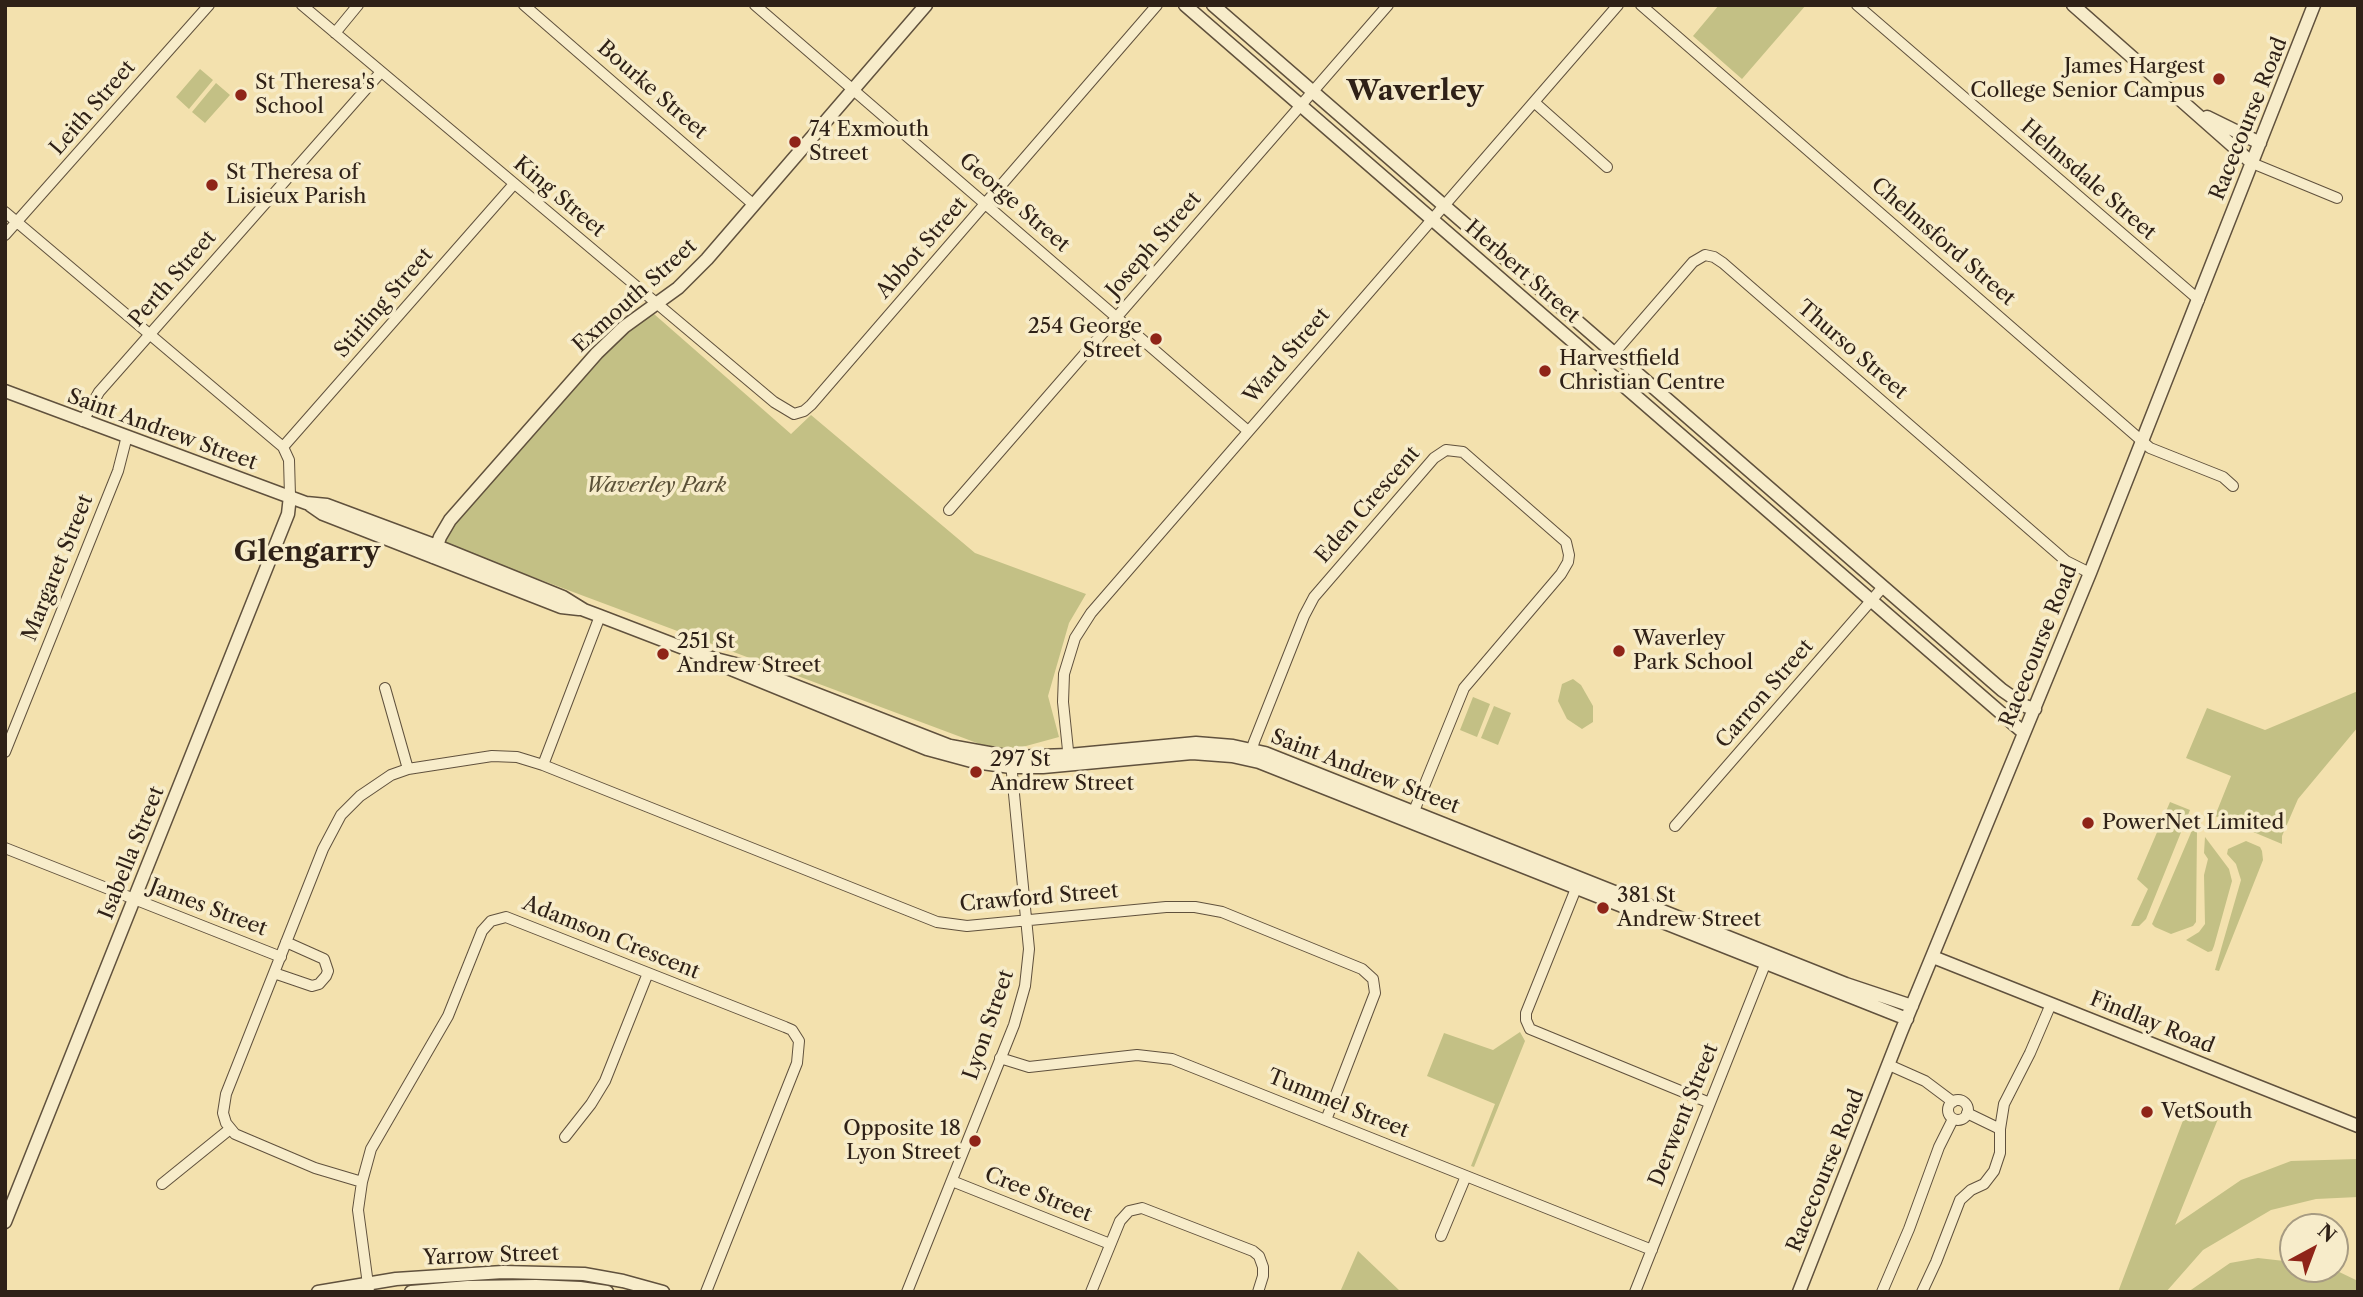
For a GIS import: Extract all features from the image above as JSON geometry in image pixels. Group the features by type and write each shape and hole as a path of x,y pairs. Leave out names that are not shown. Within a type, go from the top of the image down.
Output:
{"street":[{"name":"Leith Street","path":"5,235 209,5"},
{"name":"King Street","path":"302,5 656,304 774,402 794,414"},
{"path":"335,33 358,5"},
{"name":"Bourke Street","path":"524,5 754,205"},
{"name":"George Street","path":"755,5 1248,431"},
{"name":"Exmouth Street","path":"435,551 450,520 597,353 624,327 692,274 926,5"},
{"name":"Abbot Street","path":"794,414 811,405 1157,5"},
{"name":"Herbert Street","path":"1185,5 2024,733"},
{"name":"Herbert Street","path":"1213,5 2002,690 2025,706 2035,709"},
{"name":"Joseph Street","path":"949,510 1388,5"},
{"name":"Ward Street","path":"1069,760 1062,685 1070,650 1082,626 1618,5"},
{"name":"Chelmsford Street","path":"1641,5 2150,448 2223,477 2233,486"},
{"name":"Helmsdale Street","path":"1857,5 2199,300"},
{"path":"2073,5 2252,163 2337,198"},
{"name":"Racecourse Road","path":"1799,1292 2143,441 2314,8"},
{"name":"Perth Street","path":"83,421 96,396 381,72"},
{"path":"1534,102 1607,167"},
{"path":"2197,113 2260,143"},
{"name":"Stirling Street","path":"283,447 514,184"},
{"path":"5,212 283,447 288,455 290,496"},
{"name":"Thurso Street","path":"1602,367 1693,262 1705,255 1714,257 2066,561 2090,573"},
{"name":"Saint Andrew Street","path":"5,391 290,496 323,514 563,597 600,617 704,656 747,667 950,746 1011,762 1069,760 1196,743 1279,758 1412,816 1910,1013"},
{"name":"Margaret Street","path":"5,752 118,471 127,436"},
{"name":"Eden Crescent","path":"1251,755 1304,616 1314,597 1434,458 1446,450 1463,452 1566,542 1569,555 1568,562 1464,688 1412,816"},
{"path":"1739,485 1751,472"},
{"name":"Isabella Street","path":"5,1222 288,514 290,496"},
{"name":"Carron Street","path":"1675,826 1883,587"},
{"path":"543,765 600,617"},
{"path":"386,688 408,769"},
{"name":"Crawford Street","path":"230,1129 223,1112 226,1094 323,849 341,815 370,788 408,769 492,756 517,757 543,765 936,922 967,926 1166,906 1195,907 1222,912 1368,973 1374,986 1374,1001 1326,1120"},
{"name":"Lyon Street","path":"907,1292 1000,1058 1025,986 1029,966 1011,762"},
{"name":"James Street","path":"5,848 281,957"},
{"path":"1578,882 1526,1013 1530,1029 1710,1103"},
{"name":"Adamson Crescent","path":"368,1287 358,1210 362,1182 375,1140 448,1016 482,931 491,921 506,917 785,1027 792,1031 799,1041 797,1063 706,1292"},
{"path":"274,973 312,986 319,984 328,971 324,959 286,942"},
{"name":"Findlay Road","path":"1933,957 2358,1126"},
{"name":"Derwent Street","path":"1635,1292 1767,958"},
{"path":"565,1137 605,1081 648,973"},
{"path":"1922,1292 1960,1200 1971,1190 1984,1184 1994,1171 2000,1153 2004,1104 2051,1004"},
{"name":"Tummel Street","path":"1000,1058 1029,1067 1137,1055 1161,1057 1193,1067 1651,1250"},
{"path":"1889,1065 1925,1081 1953,1102 1963,1102 1967,1113 1963,1119 1953,1119"},
{"path":"1953,1102 1948,1109 1953,1119"},
{"path":"1967,1113 2000,1129"},
{"path":"1882,1292 1909,1229 1938,1147 1953,1119"},
{"path":"162,1184 230,1129 252,1143 314,1168 362,1182"},
{"path":"1441,1236 1466,1175"},
{"name":"Cree Street","path":"952,1181 1110,1244"},
{"path":"1091,1292 1123,1216 1135,1209 1150,1210 1253,1251 1259,1256 1263,1267 1258,1292"},
{"name":"Yarrow Street","path":"318,1292 458,1274 545,1272 603,1277 663,1292"},
{"name":"Yarrow Street","path":"411,1292 468,1287 536,1286 607,1292"}],"green space":[{"path":"1719,5 1806,5 1742,79 1693,36"},
{"path":"200,69 213,80 189,109 176,97"},
{"path":"216,83 230,95 205,123 192,112"},
{"name":"Waverley Park","path":"646,307 791,434 811,415 975,553 1086,594 1069,623 1048,696 1059,737 1004,752 434,540"},
{"path":"1573,679 1581,685 1593,706 1593,722 1582,729 1567,719 1558,701 1562,684"},
{"path":"2358,691 2358,727 2298,799 2282,836 2282,844 2215,816 2231,776 2186,758 2207,708 2265,730"},
{"path":"1473,697 1490,704 1477,737 1460,730"},
{"path":"1494,706 1511,713 1498,745 1481,738"},
{"path":"2170,802 2190,810 2146,919 2139,926 2131,926 2148,889 2137,879"},
{"path":"2193,828 2197,831 2196,922 2193,926 2171,934 2152,924"},
{"path":"2205,837 2229,869 2232,881 2214,946 2212,951 2208,952 2186,940 2199,932 2205,924 2204,875 2208,859 2204,853"},
{"path":"2246,841 2260,847 2263,860 2219,971 2215,970 2241,880 2236,864 2227,854 2228,849"},
{"path":"1520,1032 1525,1041 1474,1167 1471,1166 1495,1104 1427,1076 1444,1033 1493,1050"},
{"path":"2190,1102 2220,1114 2175,1225 2241,1180 2291,1161 2358,1159 2358,1197 2316,1199 2271,1210 2203,1250 2166,1292 2118,1292"},
{"path":"1358,1251 1400,1291 1400,1292 1340,1292"},
{"path":"2258,1258 2279,1260 2279,1283 2349,1283 2349,1277 2358,1281 2358,1292 2188,1292 2230,1263"}],"place":[{"name":"James Hargest College Senior Campus","path":"2219,79"},
{"name":"St Theresa's School","path":"241,95"},
{"name":"74 Exmouth Street","path":"795,142"},
{"name":"St Theresa of Lisieux Parish","path":"212,185"},
{"name":"254 George Street","path":"1156,339"},
{"name":"Harvestfield Christian Centre","path":"1545,371"},
{"name":"Waverley Park School","path":"1619,651"},
{"name":"251 St Andrew Street","path":"663,654"},
{"name":"297 St Andrew Street","path":"976,772"},
{"name":"PowerNet Limited","path":"2088,823"},
{"name":"381 St Andrew Street","path":"1603,908"},
{"name":"VetSouth","path":"2147,1112"},
{"name":"Opposite 18 Lyon Street","path":"975,1141"}],"district":[{"name":"Waverley","path":"1415,92"},
{"name":"Glengarry","path":"307,553"}]}
